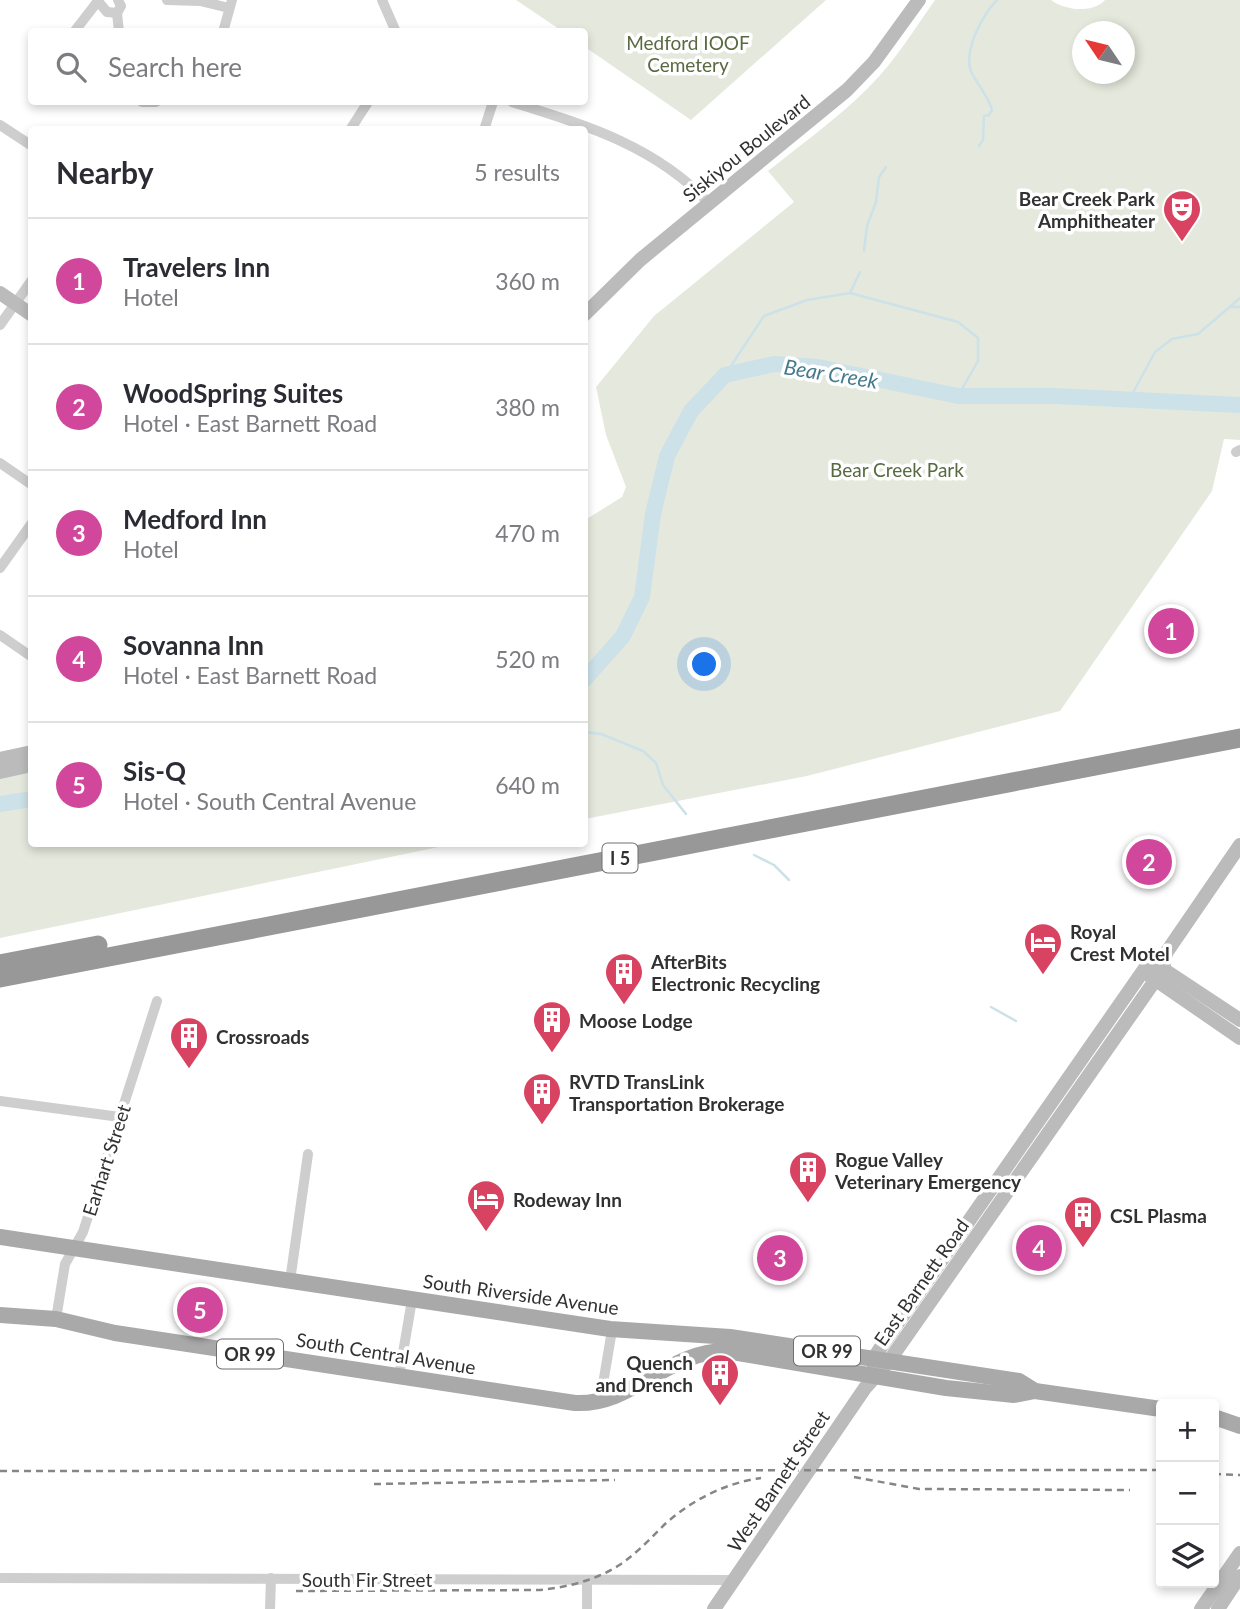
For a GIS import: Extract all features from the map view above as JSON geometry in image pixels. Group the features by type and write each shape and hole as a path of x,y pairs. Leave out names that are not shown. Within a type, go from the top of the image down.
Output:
{"highway":[{"name":"I 5","path":"0,964 1240,726"},
{"name":"I 5","path":"0,978 1240,738"}],"main road":[{"name":"Siskiyou Boulevard","path":"588,311 625,273 847,90 874,62 919,0"},
{"path":"0,293 28,312"},
{"path":"0,759 28,753"},
{"path":"0,772 28,766"},
{"name":"East Barnett Road","path":"874,1376 975,1212 1166,953 1240,845"},
{"path":"1153,970 1240,1020"},
{"path":"1153,970 1240,1038"},
{"name":"East Barnett Road","path":"882,1360 955,1267 1153,970"},
{"path":"955,1267 951,1264 951,1259 973,1228 975,1212"},
{"name":"South Riverside Avenue","path":"0,1237 612,1330 730,1337 1019,1381 1035,1391"},
{"name":"South Central Avenue","path":"0,1315 56,1319 115,1334 575,1403 600,1402 675,1363 701,1352 713,1351"},
{"path":"658,1331 675,1338 682,1347 675,1363"},
{"name":"South Riverside Avenue","path":"713,1351 946,1388 1014,1395 1035,1391 1156,1408"},
{"name":"West Barnett Street","path":"714,1609 874,1376"},
{"path":"946,1388 971,1382 990,1385 994,1382 994,1377"},
{"path":"1219,1418 1240,1415"},
{"path":"1219,1418 1240,1426"},
{"path":"1218,1609 1235,1572 1240,1553"},
{"path":"1201,1609 1235,1572"},
{"path":"1210,1609 1235,1572"}],"street":[{"path":"77,28 98,0 107,12 117,13"},
{"path":"118,0 121,6 117,13 119,28"},
{"path":"167,0 230,4 224,28"},
{"path":"382,0 394,28"},
{"path":"353,126 366,105"},
{"path":"485,126 491,105"},
{"path":"521,105 584,126"},
{"path":"0,125 28,143"},
{"path":"588,127 614,136 686,182 709,203"},
{"path":"0,325 28,286"},
{"path":"0,463 28,482"},
{"path":"0,568 28,529"},
{"path":"0,635 28,654"},
{"name":"Earhart Street","path":"56,1319 65,1264 83,1232 157,1001"},
{"path":"0,1101 120,1117"},
{"path":"290,1281 308,1154"},
{"path":"400,1376 412,1300"},
{"path":"600,1402 612,1330"},
{"name":"South Fir Street","path":"0,1578 734,1580"},
{"path":"270,1609 271,1578"},
{"path":"587,1580 587,1609"}],"green space":[{"name":"Medford IOOF Cemetery","path":"516,0 826,0 691,120 588,49 588,28 558,28"},
{"name":"Bear Creek Park","path":"935,0 1051,0 1063,6 1086,9 1105,0 1240,0 1240,440 1224,439 1212,491 1060,711 807,776 588,818 588,518 622,497 626,487 606,435 596,387 654,316 794,202 768,171 832,120 878,77"},
{"path":"28,769 28,847 439,847 0,938 0,775"}],"waterway":[{"path":"979,146 983,140 984,116 989,115 992,110 971,71 970,53 981,23 997,0"},
{"path":"864,251 879,177 886,167"},
{"path":"725,375 764,316 807,300 850,293 860,272"},
{"path":"850,293 958,322 978,338 978,361 958,396"},
{"path":"1129,400 1155,352 1172,339 1198,334 1240,298"},
{"path":"1232,307 1240,307"},
{"name":"Bear Creek","path":"588,675 623,636 642,597 653,514 667,456 691,411 725,375 774,364 818,367 958,396 1055,396 1240,405"},
{"path":"588,732 601,734 643,751 656,763 663,785 686,814"},
{"name":"Bear Creek","path":"0,804 28,800"},
{"path":"754,855 774,865 789,880"},
{"path":"991,1007 1016,1021"}],"railway":[{"path":"0,1471 1156,1470"},
{"path":"1219,1474 1240,1475"},
{"path":"854,1477 919,1489 1130,1490"},
{"path":"296,1591 540,1590 572,1585 621,1564 675,1515 698,1500 722,1488 761,1478"},
{"path":"374,1484 615,1480"}],"place":[{"name":"Bear Creek Park Amphitheater","path":"1182,243"},
{"name":"Travelers Inn","path":"1171,631"},
{"name":"WoodSpring Suites","path":"1149,862"},
{"name":"Royal Crest Motel","path":"1043,976"},
{"name":"AfterBits Electronic Recycling","path":"624,1006"},
{"name":"Moose Lodge","path":"552,1054"},
{"name":"Crossroads","path":"189,1070"},
{"name":"RVTD TransLink Transportation Brokerage","path":"542,1126"},
{"name":"Rogue Valley Veterinary Emergency","path":"808,1204"},
{"name":"Rodeway Inn","path":"486,1233"},
{"name":"Sovanna Inn","path":"1039,1248"},
{"name":"CSL Plasma","path":"1083,1249"},
{"name":"Medford Inn","path":"780,1258"},
{"name":"Sis-Q","path":"200,1310"},
{"name":"Quench and Drench","path":"720,1407"}]}
